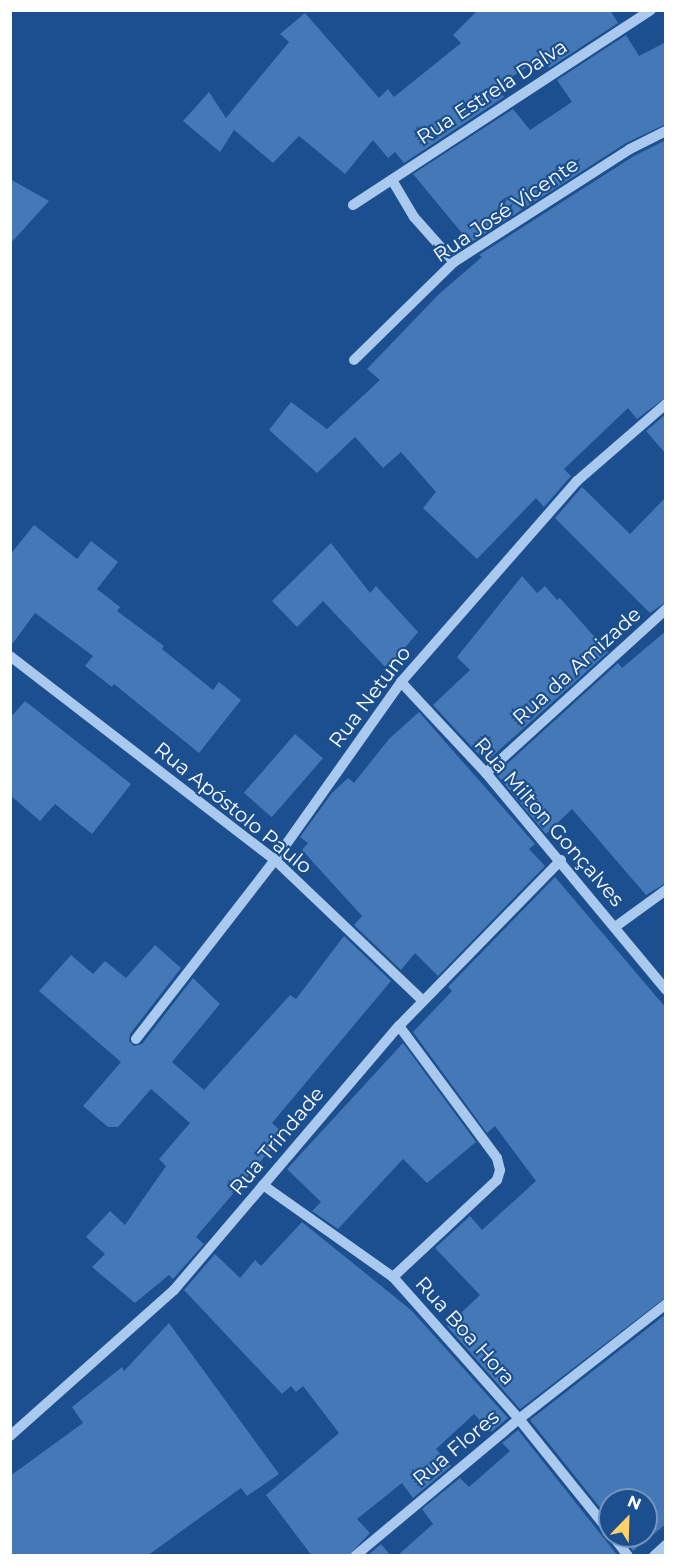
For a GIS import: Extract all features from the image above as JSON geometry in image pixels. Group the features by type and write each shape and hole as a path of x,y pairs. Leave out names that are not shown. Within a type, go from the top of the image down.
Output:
{"street":[{"name":"Rua Estrela Dalva","path":"353,205 651,10"},
{"name":"Rua José Vicente","path":"354,360 454,262 630,149 666,131"},
{"path":"392,180 414,217 454,262"},
{"name":"Rua Netuno","path":"135,1039 275,860 401,682 577,481 666,404"},
{"name":"Rua da Amizade","path":"486,773 666,609"},
{"name":"Rua Apóstolo Paulo","path":"10,656 275,860 423,1001"},
{"name":"Rua Milton Gonçalves","path":"401,682 486,773 561,860 666,990"},
{"name":"Rua Trindade","path":"10,1436 174,1290 399,1026 561,860"},
{"path":"615,927 666,890"},
{"path":"393,1277 497,1180 500,1170 497,1158 399,1026"},
{"name":"Rua Boa Hora","path":"263,1185 393,1277 519,1419 598,1517"},
{"name":"Rua Flores","path":"356,1556 519,1419 666,1304"},
{"path":"654,1556 666,1545"}],"building":[{"path":"478,10 610,10 618,23 549,68 542,57 496,87 504,97 404,163 395,152 388,158 373,140 345,174 299,136 273,163 234,130 220,152 183,121 209,92 226,118 289,42 280,34 305,13 379,98 388,89 394,97 461,43 453,35"},
{"path":"626,35 639,56 666,42 666,124 626,143 470,243 413,174 513,109 530,130 572,102 557,80"},
{"path":"666,140 666,397 637,419 628,408 564,469 571,476 544,507 536,498 477,559 423,508 436,492 401,452 383,468 355,437 317,473 269,430 291,402 327,429 380,380 367,369 439,294 482,257 479,255 634,156"},
{"path":"10,179 49,201 10,244"},
{"path":"666,414 666,454 646,431"},
{"path":"582,487 630,534 666,497 666,602 650,613 555,518"},
{"path":"34,525 77,559 91,541 118,562 97,589 120,607 117,611 164,646 162,649 213,690 219,682 241,700 199,753 114,684 112,687 85,666 93,656 35,613 10,647 10,555"},
{"path":"331,543 370,593 376,586 418,632 387,669 323,601 297,627 272,601"},
{"path":"522,576 537,593 545,586 557,600 560,598 608,652 486,762 433,705 470,670 457,657"},
{"path":"666,631 666,883 646,895 572,809 546,834 496,774 618,663 622,668"},
{"path":"25,701 131,784 92,834 55,804 40,821 10,795 10,718"},
{"path":"419,712 535,844 529,849 545,866 438,976 415,953 401,970 354,925 362,916 302,850 308,843 300,837 332,793 348,778 354,783 389,739"},
{"path":"295,734 323,758 272,817 244,793"},
{"path":"555,877 666,1008 666,1297 520,1409 447,1326 480,1295 435,1248 470,1216 482,1230 536,1181 495,1126 487,1133 413,1032 452,991 448,987"},
{"path":"344,936 391,981 272,1123 284,1134 196,1237 204,1244 173,1279 169,1275 135,1303 92,1267 105,1254 86,1237 110,1211 125,1225 166,1166 159,1159 190,1123 151,1089 118,1127 108,1127 83,1106 121,1062 39,991 71,955 93,974 105,961 126,978 155,945 181,968 130,1034 129,1041 134,1046 142,1044 193,978 220,1004 172,1062 204,1090 290,995 296,999"},
{"path":"403,1043 476,1142 427,1183 403,1159 338,1229 312,1211 321,1202 287,1169"},
{"path":"302,1222 411,1310 508,1418 491,1432 474,1414 436,1449 451,1466 413,1498 402,1483 357,1519 370,1533 348,1556 312,1556 266,1495 339,1433 303,1386 296,1392 291,1386 282,1394 184,1290 215,1254 240,1278 255,1260 261,1266"},
{"path":"666,1314 666,1524 658,1531 658,1488 598,1488 598,1505 530,1420"},
{"path":"169,1323 279,1474 247,1496 241,1488 147,1556 10,1556 10,1476 83,1423 72,1407 122,1367 124,1371"},
{"path":"518,1430 598,1531 598,1548 612,1548 618,1556 397,1556 433,1524 422,1509 460,1478 469,1487 510,1451 502,1443"},
{"path":"381,1544 391,1556 367,1556"}]}
